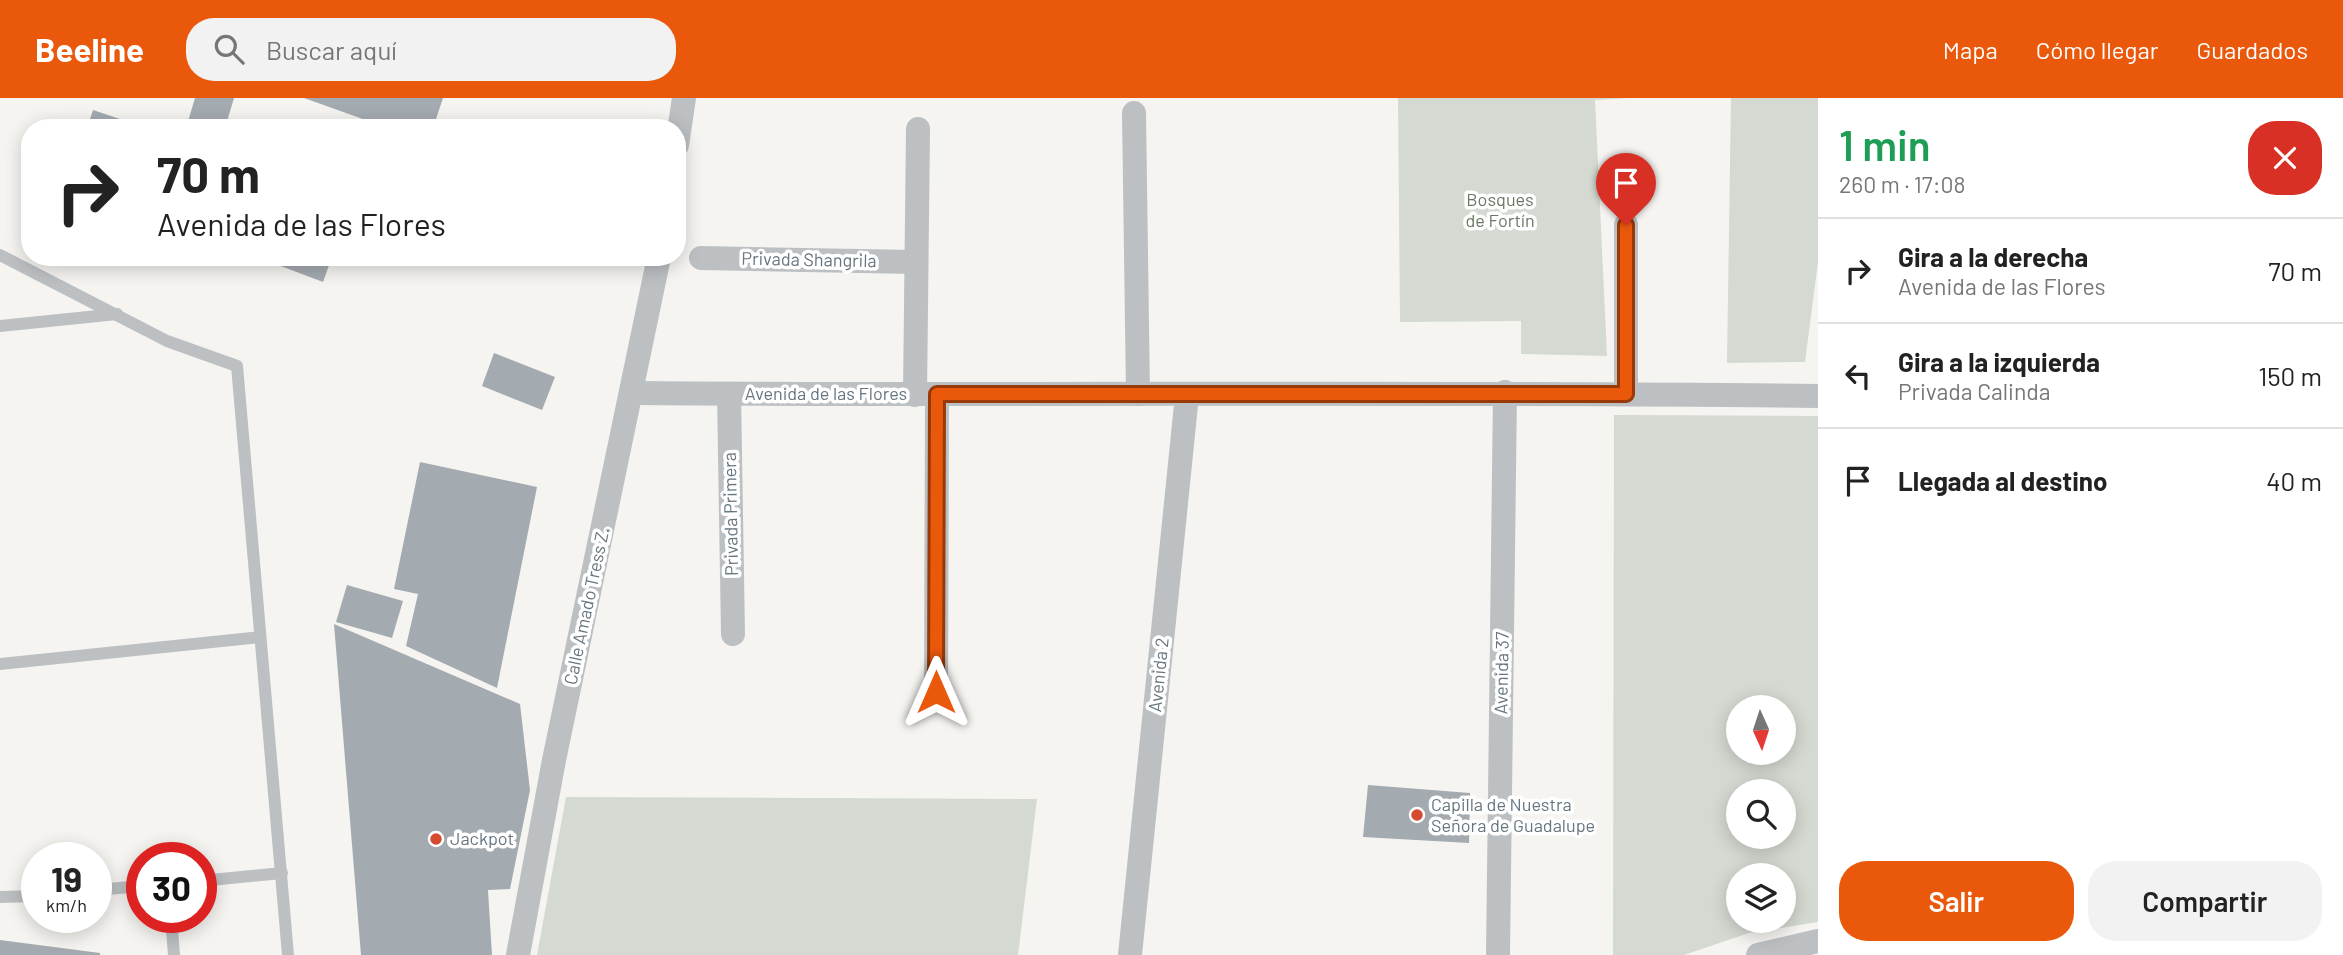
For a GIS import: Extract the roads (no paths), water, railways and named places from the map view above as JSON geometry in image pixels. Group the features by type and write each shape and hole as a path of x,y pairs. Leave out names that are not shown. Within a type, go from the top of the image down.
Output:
{"street":[{"path":"681,119 684,98"},
{"path":"1133,113 1138,394"},
{"path":"918,129 916,262 926,395 936,692"},
{"path":"1626,225 1626,394"},
{"name":"Privada Shangrila","path":"701,258 916,262"},
{"name":"Calle Amado Tress Z.","path":"518,955 554,760 657,266"},
{"name":"Avenida de las Flores","path":"632,393 1187,395 1505,392 1818,396"},
{"name":"Avenida 37","path":"1498,955 1505,392"},
{"name":"Privada Primera","path":"729,394 733,634"},
{"name":"Avenida 2","path":"1130,955 1187,395"},
{"path":"1758,955 1785,951 1818,941"}],"lane":[{"path":"0,255 21,266"},
{"path":"22,266 167,341 237,366 288,955"},
{"path":"0,326 117,314"},
{"path":"0,664 260,637"},
{"path":"217,879 282,873"},
{"path":"0,897 21,896"},
{"path":"172,933 174,955"}],"place":[{"name":"Capilla de Nuestra Señora de Guadalupe","path":"1417,815"},
{"name":"Jackpot","path":"436,839"}],"park label":[{"name":"Bosques de Fortín","path":"1500,210"}]}
